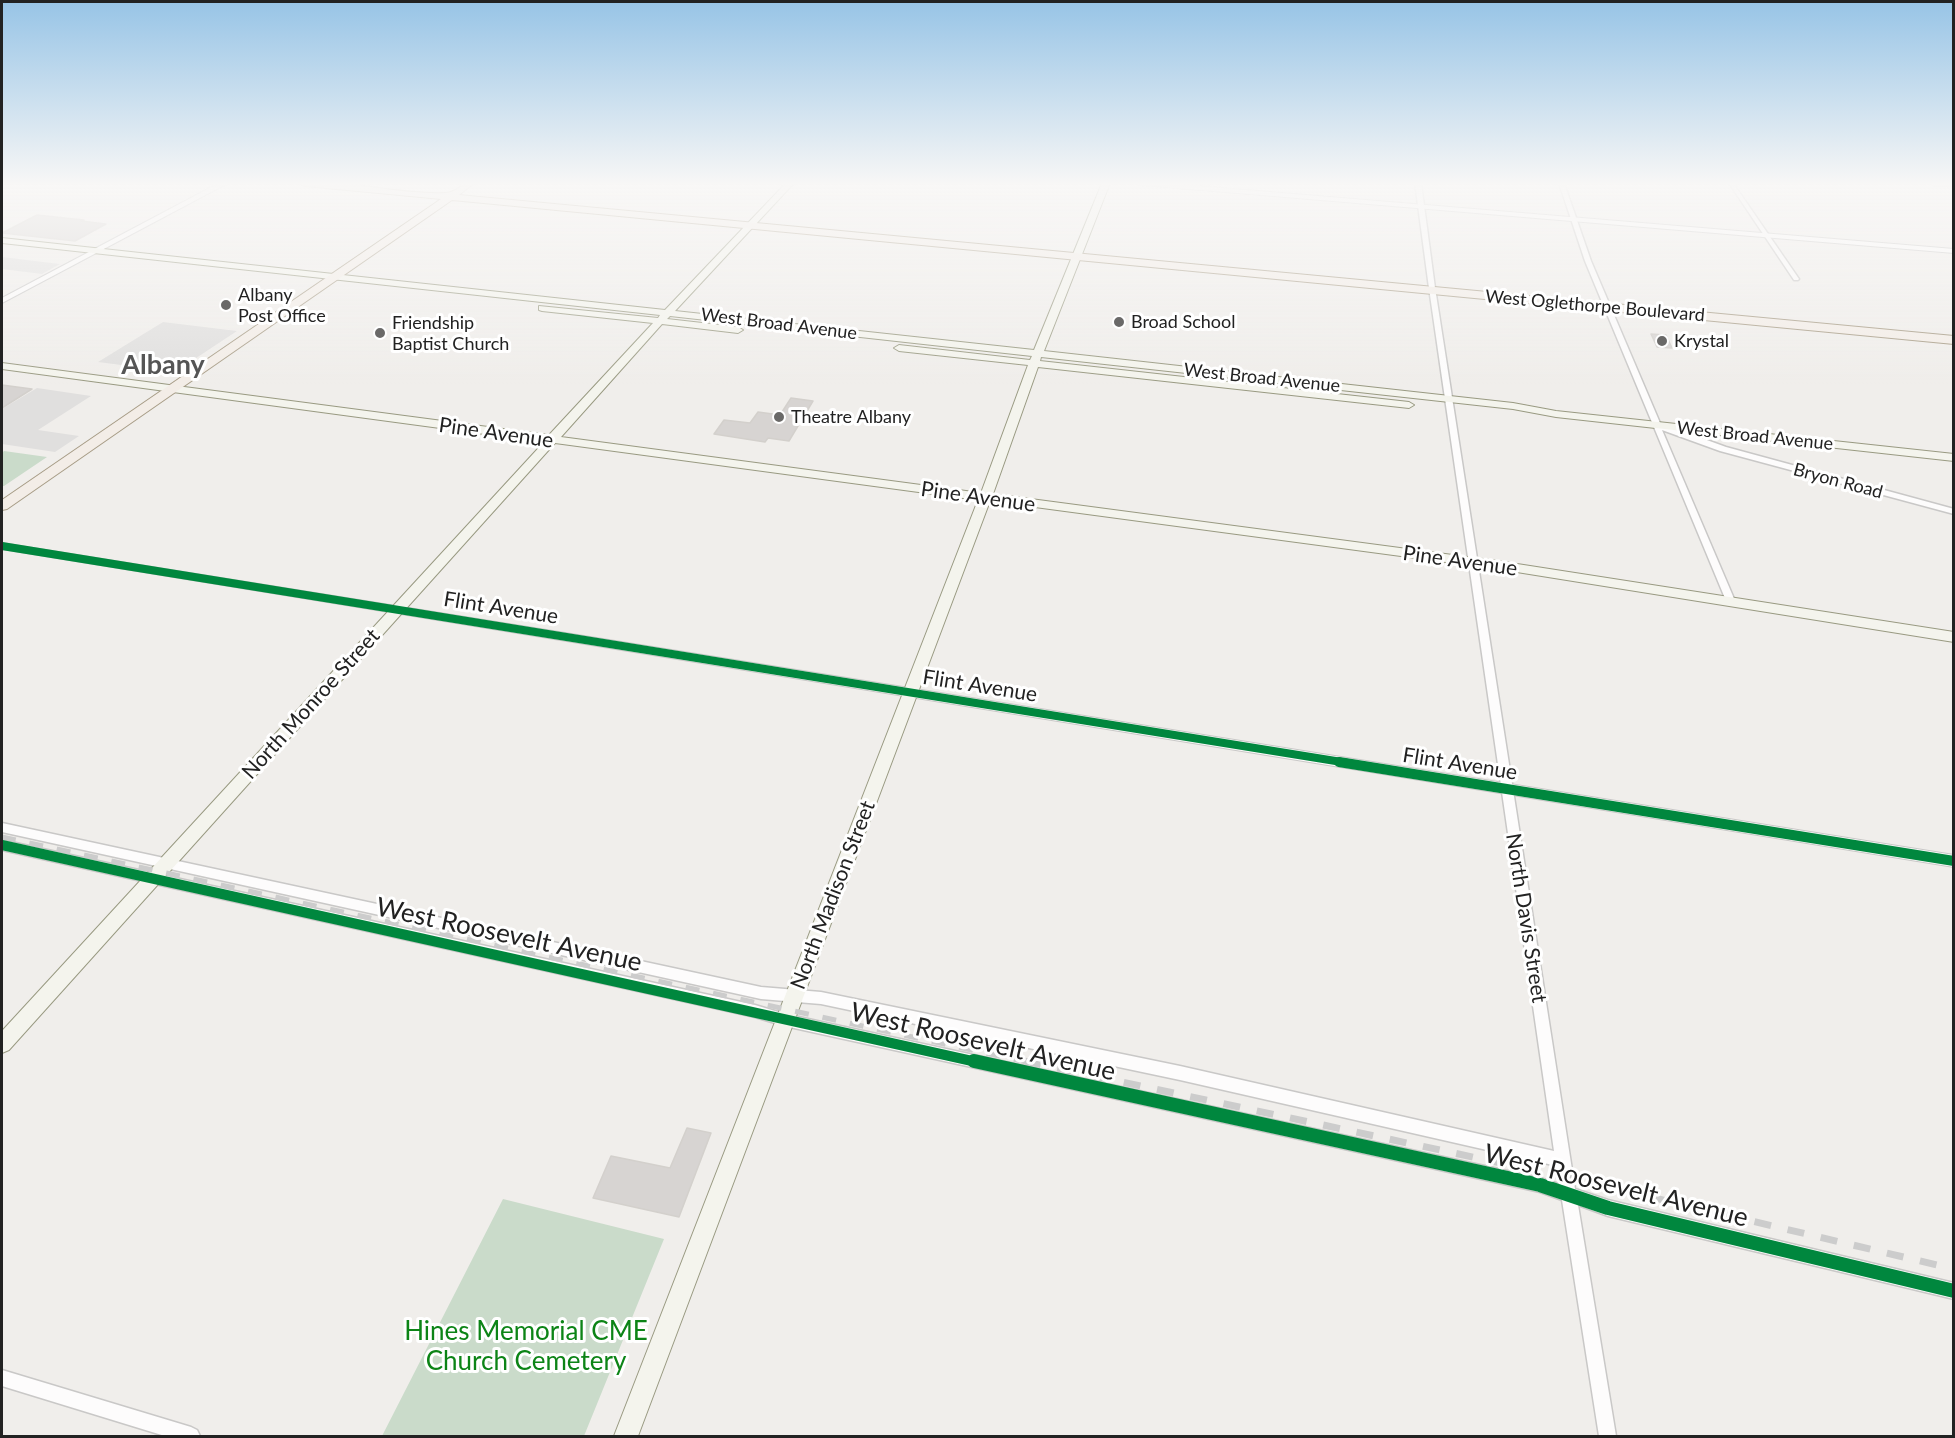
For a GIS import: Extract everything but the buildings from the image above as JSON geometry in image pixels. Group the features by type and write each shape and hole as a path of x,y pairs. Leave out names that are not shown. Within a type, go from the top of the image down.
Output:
{"main road":[{"name":"West Broad Avenue","path":"31,250 1037,358 1450,404 1520,415 1556,414 1953,458"},
{"name":"West Broad Avenue","path":"97,250 335,276 665,317"},
{"path":"2,506 372,250"},
{"name":"North Monroe Street","path":"2,1044 728,250"},
{"name":"West Oglethorpe Boulevard","path":"1014,250 1953,340"},
{"name":"North Madison Street","path":"626,1437 1078,250"},
{"name":"Pine Avenue","path":"2,366 1474,562 1953,637"}],"street":[{"path":"2,301 96,250"},
{"name":"North Davis Street","path":"1427,250 1563,1160 1607,1437"},
{"path":"1586,250 1607,307 1730,602"},
{"path":"1777,250 1796,279"},
{"name":"Bryon Road","path":"1657,425 1723,449 1953,512"},
{"path":"1708,431 1715,443 1723,449"},
{"name":"Flint Avenue","path":"2,546 1953,861"},
{"name":"West Roosevelt Avenue","path":"2,828 761,993 821,998 1180,1073 1563,1160"},
{"name":"West Roosevelt Avenue","path":"2,845 755,1011 785,1020 1540,1185 1608,1208 1953,1293"},
{"path":"2,1378 191,1437"}],"green space":[{"path":"4,451 47,457 2,486 2,453"},
{"name":"Hines Memorial CME Church Cemetery","path":"503,1199 664,1239 584,1436 382,1436"}],"shaded area":[{"path":"2,257 60,264 42,274 2,269"},
{"path":"163,322 237,331 175,372 98,362"},
{"path":"37,388 91,396 38,430 79,436 55,452 2,444 2,409"}],"railway":[{"path":"2,837 1031,1063"},
{"path":"1024,1061 1566,1177 1954,1269"}],"cycle path":[{"path":"2,546 1954,861"},
{"path":"2,845 755,1011 785,1020 1540,1185 1608,1208 1954,1291"}],"place":[{"name":"Albany Post Office","path":"226,305"},
{"name":"Broad School","path":"1119,322"},
{"name":"Friendship Baptist Church","path":"380,333"},
{"name":"Krystal","path":"1662,341"},
{"name":"Theatre Albany","path":"779,417"}],"district":[{"name":"Albany","path":"163,365"}]}
